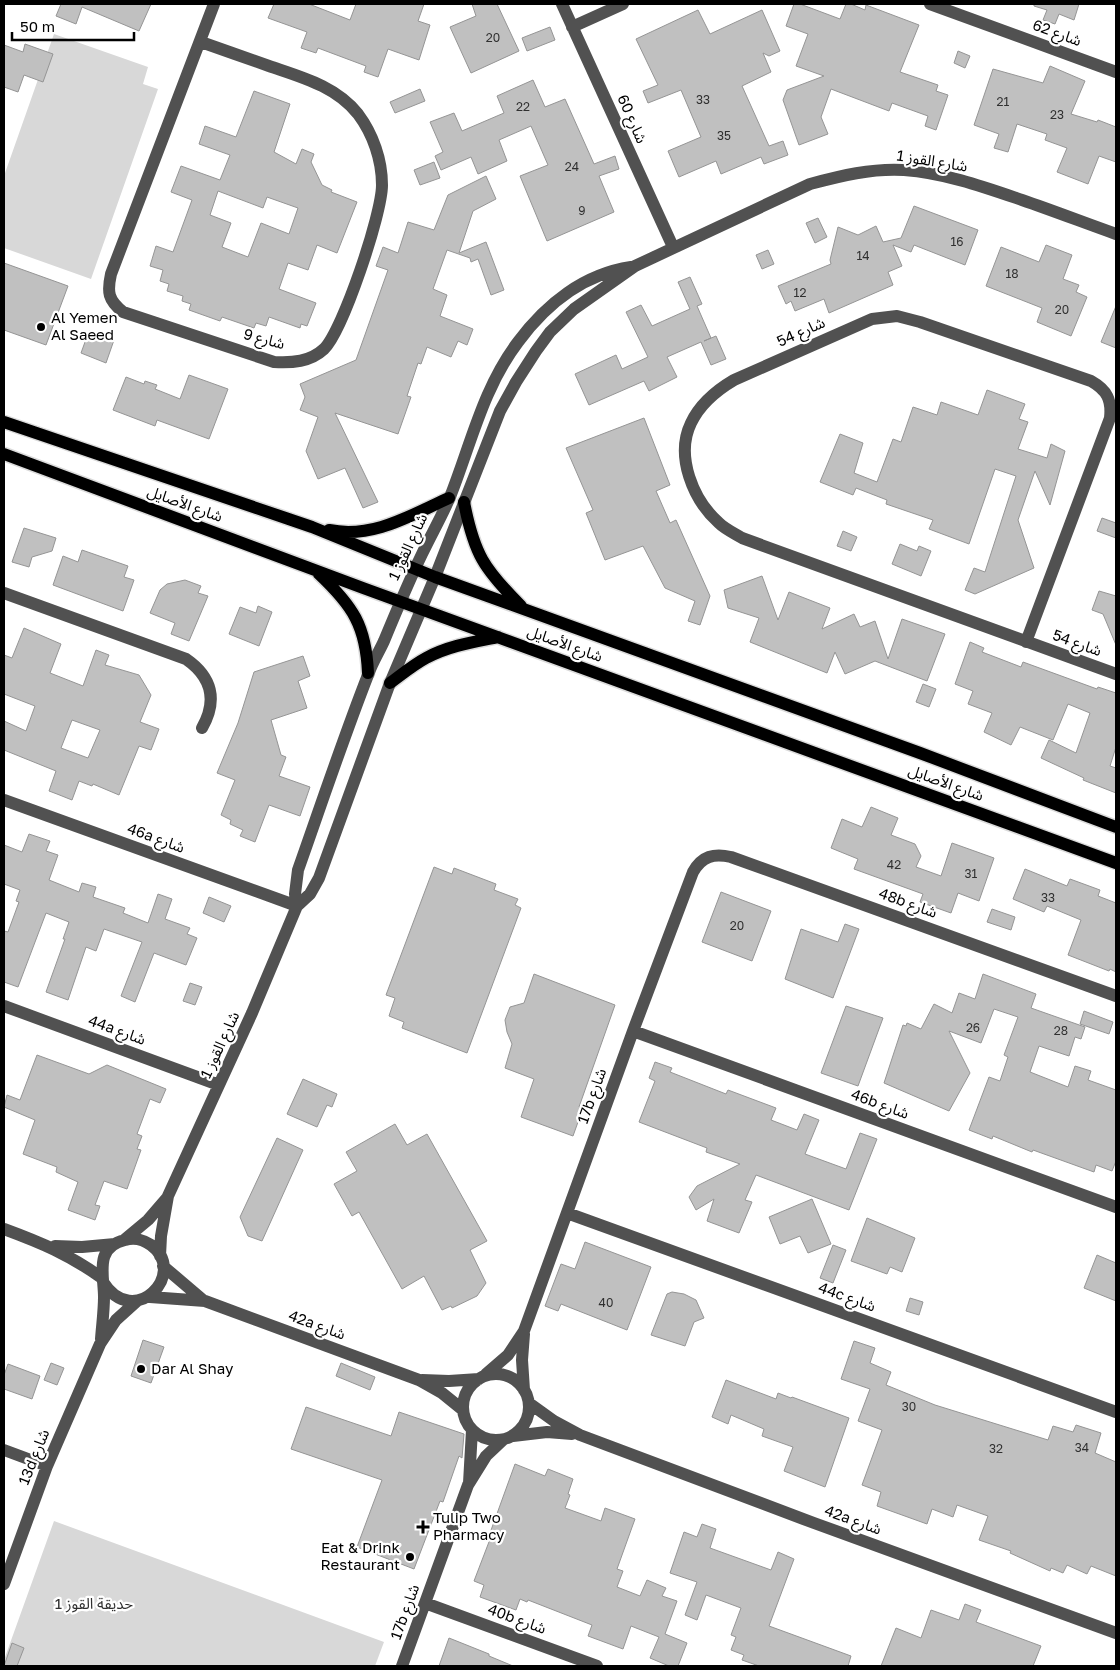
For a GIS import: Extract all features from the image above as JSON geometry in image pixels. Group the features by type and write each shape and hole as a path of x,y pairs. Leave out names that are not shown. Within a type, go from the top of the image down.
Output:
{"main road":[{"name":"شارع الأصايل","path":"4,422 312,527 435,577 911,749 1116,827"},
{"name":"شارع الأصايل","path":"4,454 400,602 1116,862"},
{"path":"312,527 355,532 376,529 397,523 450,498"},
{"path":"464,502 477,551 497,582 524,610"},
{"path":"314,569 344,599 353,611 364,639 368,674"},
{"path":"390,683 410,668 437,653 470,642 498,637"}],"street":[{"name":"شارع 9","path":"201,42 318,84 339,96 356,113 370,133 380,160 382,185 378,210 363,261 334,335 324,349 309,359 292,363 274,362 123,312 110,297 108,287 111,274 214,4"},
{"name":"شارع 60","path":"562,4 673,247"},
{"path":"572,27 623,4"},
{"name":"شارع 62","path":"930,4 1116,72"},
{"name":"شارع القوز 1","path":"162,1261 162,1229 168,1196 252,1013 297,906 310,894 319,878 390,683 435,577 500,412 516,382 550,332 574,309 635,266 810,184 840,176 872,171 903,170 961,180 1116,234"},
{"name":"شارع القوز 1","path":"297,906 295,894 298,870 368,674 415,568 450,498 484,402 497,373 538,317 562,295 600,275 616,269 635,266"},
{"name":"شارع 54","path":"1026,642 1110,418 1110,401 1101,387 1092,381 914,320 896,316 884,316 860,323 734,380 722,387 704,403 691,423 684,448 689,476 701,502 719,524 742,538 1026,642 1116,674"},
{"path":"4,593 186,659 197,667 206,678 210,692 211,704 202,728"},
{"name":"46a شارع","path":"4,800 297,906"},
{"name":"48b شارع","path":"693,872 704,859 712,855 731,857 1116,996"},
{"name":"17b شارع","path":"482,1377 508,1355 524,1331 693,872"},
{"name":"44a شارع","path":"4,1006 219,1085"},
{"name":"46b شارع","path":"633,1031 1116,1207"},
{"name":"شارع القوز 1","path":"119,1242 148,1220 168,1196"},
{"name":"44c شارع","path":"568,1213 1116,1412"},
{"path":"4,1229 50,1246 103,1280"},
{"path":"50,1246 82,1247 133,1239 149,1243 162,1261 161,1283 150,1297 137,1301 127,1301 117,1298 109,1291 103,1280 101,1268 103,1259 108,1251 119,1242"},
{"name":"42a شارع","path":"162,1261 184,1285 205,1301"},
{"name":"13d شارع","path":"100,1344 104,1313 103,1280"},
{"name":"42a شارع","path":"150,1297 205,1301 419,1380 442,1393 463,1410"},
{"name":"13d شارع","path":"4,1584 48,1466 100,1344 116,1320 137,1301"},
{"name":"17b شارع","path":"524,1331 522,1360 524,1390"},
{"path":"497,1374 507,1376 516,1381 524,1390 529,1403 528,1416 522,1427 508,1438 486,1439 478,1436 465,1420 463,1410 464,1398 470,1387 482,1377 497,1374"},
{"name":"42a شارع","path":"419,1380 449,1381 482,1377"},
{"name":"42a شارع","path":"529,1403 554,1421 580,1435 1116,1633"},
{"name":"17b شارع","path":"468,1485 472,1430"},
{"name":"42a شارع","path":"508,1438 547,1432 580,1435"},
{"name":"17b شارع","path":"402,1666 468,1485 486,1456 508,1438"},
{"path":"4,1450 48,1466"},
{"name":"40b شارع","path":"425,1603 597,1666"}],"green space":[{"path":"54,34 148,67 143,84 158,89 91,279 4,248 4,176"},
{"name":"حديقة القوز 1","path":"54,1521 384,1642 375,1666 4,1666 4,1660"}],"building":[{"path":"61,4 151,4 139,31 82,7 76,24 56,16"},
{"path":"274,4 309,4 350,20 356,4 424,4 418,21 430,25 419,60 388,49 378,77 364,72 366,66 318,48 316,53 301,48 307,32 268,18"},
{"path":"472,4 497,4 519,51 471,73 450,27 476,16"},
{"path":"794,4 800,4 840,19 846,4 851,4 865,10 866,5 919,25 900,72 938,85 936,91 948,95 936,130 925,126 928,116 892,103 889,111 831,89 821,117 828,134 799,145 783,100 787,90 824,76 796,66 808,34 786,26"},
{"path":"1034,4 1079,4 1074,20 1059,14 1055,24 1043,20 1047,10 1034,6"},
{"path":"698,10 710,34 762,10 780,51 769,56 763,53 771,72 742,86 769,146 783,141 788,155 764,164 761,157 721,174 716,161 679,177 668,151 701,137 681,90 648,103 643,91 658,85 636,39"},
{"path":"550,27 555,40 527,51 522,38"},
{"path":"25,44 53,54 43,82 24,75 18,92 4,87 4,45 23,52"},
{"path":"958,51 970,56 965,68 954,63"},
{"path":"1050,66 1085,81 1071,114 1097,122 1098,120 1116,127 1116,162 1099,156 1088,184 1057,172 1067,148 1045,140 1047,134 1017,124 1008,152 994,148 999,134 974,125 993,69 1043,83"},
{"path":"533,80 545,107 565,99 594,164 615,156 619,169 599,176 614,212 547,241 520,176 548,165 531,126 499,140 507,161 478,174 471,157 441,170 435,156 443,152 430,122 454,113 462,131 504,113 497,96"},
{"path":"420,89 425,101 395,113 390,102"},
{"path":"254,91 290,104 274,152 296,164 302,149 314,154 311,162 322,185 332,190 331,192 357,202 337,253 317,245 308,270 288,263 279,289 316,303 307,326 301,324 300,328 269,317 266,326 256,323 254,328 222,317 220,321 189,310 191,304 182,301 183,296 167,291 169,284 160,281 163,270 150,266 156,246 173,252 192,200 171,192 181,166 220,180 230,155 199,144 205,126 236,137","holes":["218,191 263,208 267,197 298,208 289,234 261,223 248,257 222,247 231,223 210,215"]},
{"path":"434,162 440,178 420,185 414,170"},
{"path":"486,176 496,199 473,211 459,253 486,242 504,290 491,295 478,259 471,262 470,258 447,250 433,289 447,295 440,316 473,329 467,345 458,341 451,357 427,347 421,364 418,363 407,396 411,397 398,434 335,413 378,502 363,508 345,468 318,479 306,451 318,417 300,410 305,397 300,384 356,360 388,270 376,266 383,247 398,253 408,222 434,230 448,195"},
{"path":"914,206 978,230 965,265 914,245 911,252 893,245 902,266 888,272 893,285 829,313 824,299 795,311 791,301 786,304 778,286 831,264 830,260 838,227 858,235 876,226 883,242 901,238"},
{"path":"818,218 827,237 815,243 806,223"},
{"path":"1046,245 1072,255 1063,279 1079,285 1076,292 1087,297 1071,336 1037,322 1042,308 986,286 1001,247 1039,262"},
{"path":"768,250 774,264 762,269 756,255"},
{"path":"4,263 68,286 46,345 4,330"},
{"path":"690,277 702,304 697,306 711,338 704,341 716,336 726,359 711,365 701,342 667,357 677,377 649,391 644,381 589,405 575,374 616,355 622,369 648,357 626,312 641,305 652,326 690,309 678,282"},
{"path":"1116,306 1116,348 1101,342"},
{"path":"89,331 114,340 106,363 81,353"},
{"path":"189,375 228,389 209,439 157,420 155,426 113,410 126,377 144,384 145,381 157,385 155,389 180,399"},
{"path":"987,390 1025,404 1019,419 1028,422 1018,449 1047,458 1051,444 1065,451 1050,505 1035,471 1018,520 1034,568 975,594 965,590 974,568 985,572 1016,476 995,469 969,544 929,529 933,520 886,504 887,500 856,488 853,495 820,482 840,434 863,443 854,473 877,482 893,439 901,442 913,407 937,415 941,402 978,415"},
{"path":"644,418 670,485 656,491 670,523 676,520 710,596 700,625 688,621 695,601 665,588 643,546 605,560 586,513 593,510 566,448"},
{"path":"1102,518 1116,523 1116,538 1097,531"},
{"path":"24,528 56,538 52,551 32,557 29,567 12,562"},
{"path":"843,531 857,537 851,551 837,546"},
{"path":"900,544 917,551 919,546 931,551 921,576 892,564"},
{"path":"82,550 128,566 124,577 134,580 123,611 53,585 63,556 78,562"},
{"path":"762,576 778,620 789,592 830,608 822,629 854,614 860,627 875,621 888,659 902,619 945,634 927,681 875,661 845,674 835,652 827,673 750,642 759,618 728,608 724,590"},
{"path":"185,580 201,586 198,593 208,596 189,641 171,634 175,623 150,613 160,590 167,584"},
{"path":"1099,591 1116,596 1116,645 1103,614 1092,610"},
{"path":"258,606 272,612 259,646 229,634 240,607 256,613"},
{"path":"24,628 61,644 50,673 83,686 96,650 109,655 105,665 139,675 151,695 140,722 159,729 151,750 139,746 119,795 93,784 92,786 79,781 72,800 49,791 56,771 4,750 4,721 26,731 35,706 4,694 4,655 12,658","holes":["72,720 100,730 88,758 61,748"]},
{"path":"970,642 984,648 982,652 1021,667 1023,662 1097,689 1098,687 1116,693 1116,747 1110,766 1116,768 1116,793 1083,780 1084,778 1041,758 1049,740 1076,753 1090,713 1068,704 1053,740 1020,727 1011,745 984,732 992,713 968,704 973,691 955,684"},
{"path":"303,656 310,676 298,681 307,708 271,720 281,755 286,757 279,776 310,787 300,816 269,805 255,842 240,836 243,830 230,824 231,820 221,815 235,780 217,773 238,723 254,672"},
{"path":"923,684 936,689 929,707 916,702"},
{"path":"871,807 898,818 891,835 915,844 921,856 916,867 941,876 952,843 994,858 979,901 958,893 951,913 920,902 923,894 854,869 858,859 831,848 842,819 862,827"},
{"path":"29,834 50,841 46,851 58,855 49,880 79,892 82,883 96,887 93,897 125,908 123,913 148,923 158,894 172,899 165,919 190,928 187,934 197,938 186,965 154,953 135,1002 121,996 142,942 104,929 96,951 86,947 68,1000 46,992 65,939 63,939 69,922 46,913 18,987 4,982 4,931 8,932 19,902 16,901 20,890 4,884 4,845 22,852"},
{"path":"434,867 452,874 454,868 496,884 494,890 518,899 515,905 521,908 467,1053 402,1028 404,1022 389,1016 395,998 386,995"},
{"path":"1025,869 1067,886 1070,879 1100,890 1098,896 1116,903 1116,972 1068,955 1081,920 1047,906 1044,912 1013,899"},
{"path":"721,892 771,911 752,961 702,942"},
{"path":"209,897 231,906 224,922 203,913"},
{"path":"992,909 1015,917 1011,930 987,922"},
{"path":"845,924 859,929 833,998 785,979 801,929 838,942"},
{"path":"534,974 615,1005 579,1107 583,1108 573,1136 521,1117 534,1079 505,1068 512,1044 505,1020 510,1007 524,1003"},
{"path":"983,974 1036,994 1031,1008 1085,1027 1081,1039 1075,1037 1069,1056 1039,1046 1030,1072 1068,1087 1075,1066 1091,1071 1088,1080 1116,1090 1116,1161 1112,1171 1096,1165 1094,1172 1033,1150 1032,1152 993,1136 992,1139 969,1130 989,1077 1000,1081 1008,1057 1004,1055 1018,1017 994,1009 981,1043 949,1031 970,1073 949,1111 884,1083 903,1025 906,1026 907,1023 921,1029 934,1004 952,1013 959,993 975,999"},
{"path":"190,983 202,987 195,1005 183,1001"},
{"path":"846,1006 883,1018 858,1086 821,1073"},
{"path":"1084,1011 1113,1022 1109,1034 1080,1024"},
{"path":"37,1055 89,1074 107,1065 166,1089 160,1103 150,1099 137,1134 142,1136 137,1149 141,1150 127,1189 104,1181 95,1205 100,1206 95,1220 68,1210 78,1182 56,1172 57,1167 23,1154 35,1120 4,1107 7,1095 20,1100"},
{"path":"655,1062 672,1068 670,1072 726,1094 728,1090 776,1108 771,1120 797,1130 804,1114 819,1120 805,1154 846,1169 860,1133 877,1139 849,1210 756,1175 745,1200 752,1202 739,1233 707,1221 714,1199 696,1210 689,1197 697,1186 740,1164 706,1152 707,1148 639,1122 655,1081 649,1078"},
{"path":"303,1079 337,1094 332,1107 327,1105 317,1127 287,1114"},
{"path":"395,1124 407,1145 427,1134 487,1241 470,1250 486,1283 477,1296 452,1308 451,1306 442,1310 424,1276 402,1289 359,1212 352,1216 334,1184 357,1171 346,1152"},
{"path":"277,1138 303,1150 262,1241 248,1236 240,1217"},
{"path":"812,1199 831,1244 808,1253 800,1236 780,1244 769,1217"},
{"path":"867,1218 915,1238 902,1272 890,1267 887,1274 851,1261"},
{"path":"585,1242 651,1267 627,1330 561,1304 558,1311 545,1306 561,1264 575,1269"},
{"path":"833,1245 846,1250 833,1283 820,1278"},
{"path":"1097,1255 1116,1263 1116,1301 1084,1288"},
{"path":"672,1292 684,1294 696,1300 704,1318 694,1322 685,1346 651,1335 667,1294"},
{"path":"910,1298 923,1302 919,1315 906,1311"},
{"path":"143,1340 164,1347 151,1383 131,1376"},
{"path":"854,1341 875,1348 870,1363 891,1372 886,1385 935,1405 1048,1440 1053,1426 1073,1432 1076,1425 1101,1433 1095,1453 1116,1462 1116,1576 1091,1566 1087,1574 1067,1565 1063,1573 1051,1568 1050,1571 1010,1553 1011,1551 979,1540 988,1516 957,1505 953,1517 932,1509 927,1524 877,1506 881,1492 862,1485 882,1430 858,1421 870,1389 841,1379"},
{"path":"51,1363 64,1368 57,1385 44,1380"},
{"path":"341,1363 375,1377 370,1390 336,1376"},
{"path":"8,1364 40,1376 32,1399 4,1389 4,1375"},
{"path":"726,1380 776,1399 778,1393 849,1418 825,1487 784,1471 793,1447 762,1436 764,1429 731,1415 728,1424 712,1417"},
{"path":"306,1407 391,1436 399,1412 464,1434 462,1458 459,1456 443,1502 440,1501 414,1569 357,1547 382,1480 291,1449"},
{"path":"515,1464 545,1476 548,1469 573,1479 565,1508 601,1521 605,1508 635,1519 617,1569 623,1571 617,1587 640,1596 647,1580 666,1588 662,1596 677,1601 665,1634 687,1643 678,1666 669,1666 650,1658 659,1637 631,1626 623,1649 588,1636 592,1625 528,1600 527,1602 520,1599 516,1610 480,1597 484,1585 474,1581"},
{"path":"702,1524 716,1529 710,1548 771,1570 778,1552 794,1559 769,1626 851,1656 848,1666 759,1666 742,1660 744,1655 731,1650 736,1637 731,1635 741,1608 706,1595 697,1620 685,1615 697,1582 670,1573 684,1532 697,1537"},
{"path":"965,1604 981,1610 976,1622 1041,1646 1033,1666 881,1666 896,1628 921,1638 931,1610 959,1620"},
{"path":"449,1638 489,1654 489,1656 513,1666 439,1666"},
{"path":"12,1643 24,1648 17,1666 4,1666"}],"place":[{"name":"Al Yemen Al Saeed","path":"41,327"},
{"name":"Dar Al Shay","path":"141,1369"},
{"name":"Tulip Two Pharmacy","path":"423,1527"},
{"name":"Eat & Drink Restaurant","path":"410,1557"}]}
